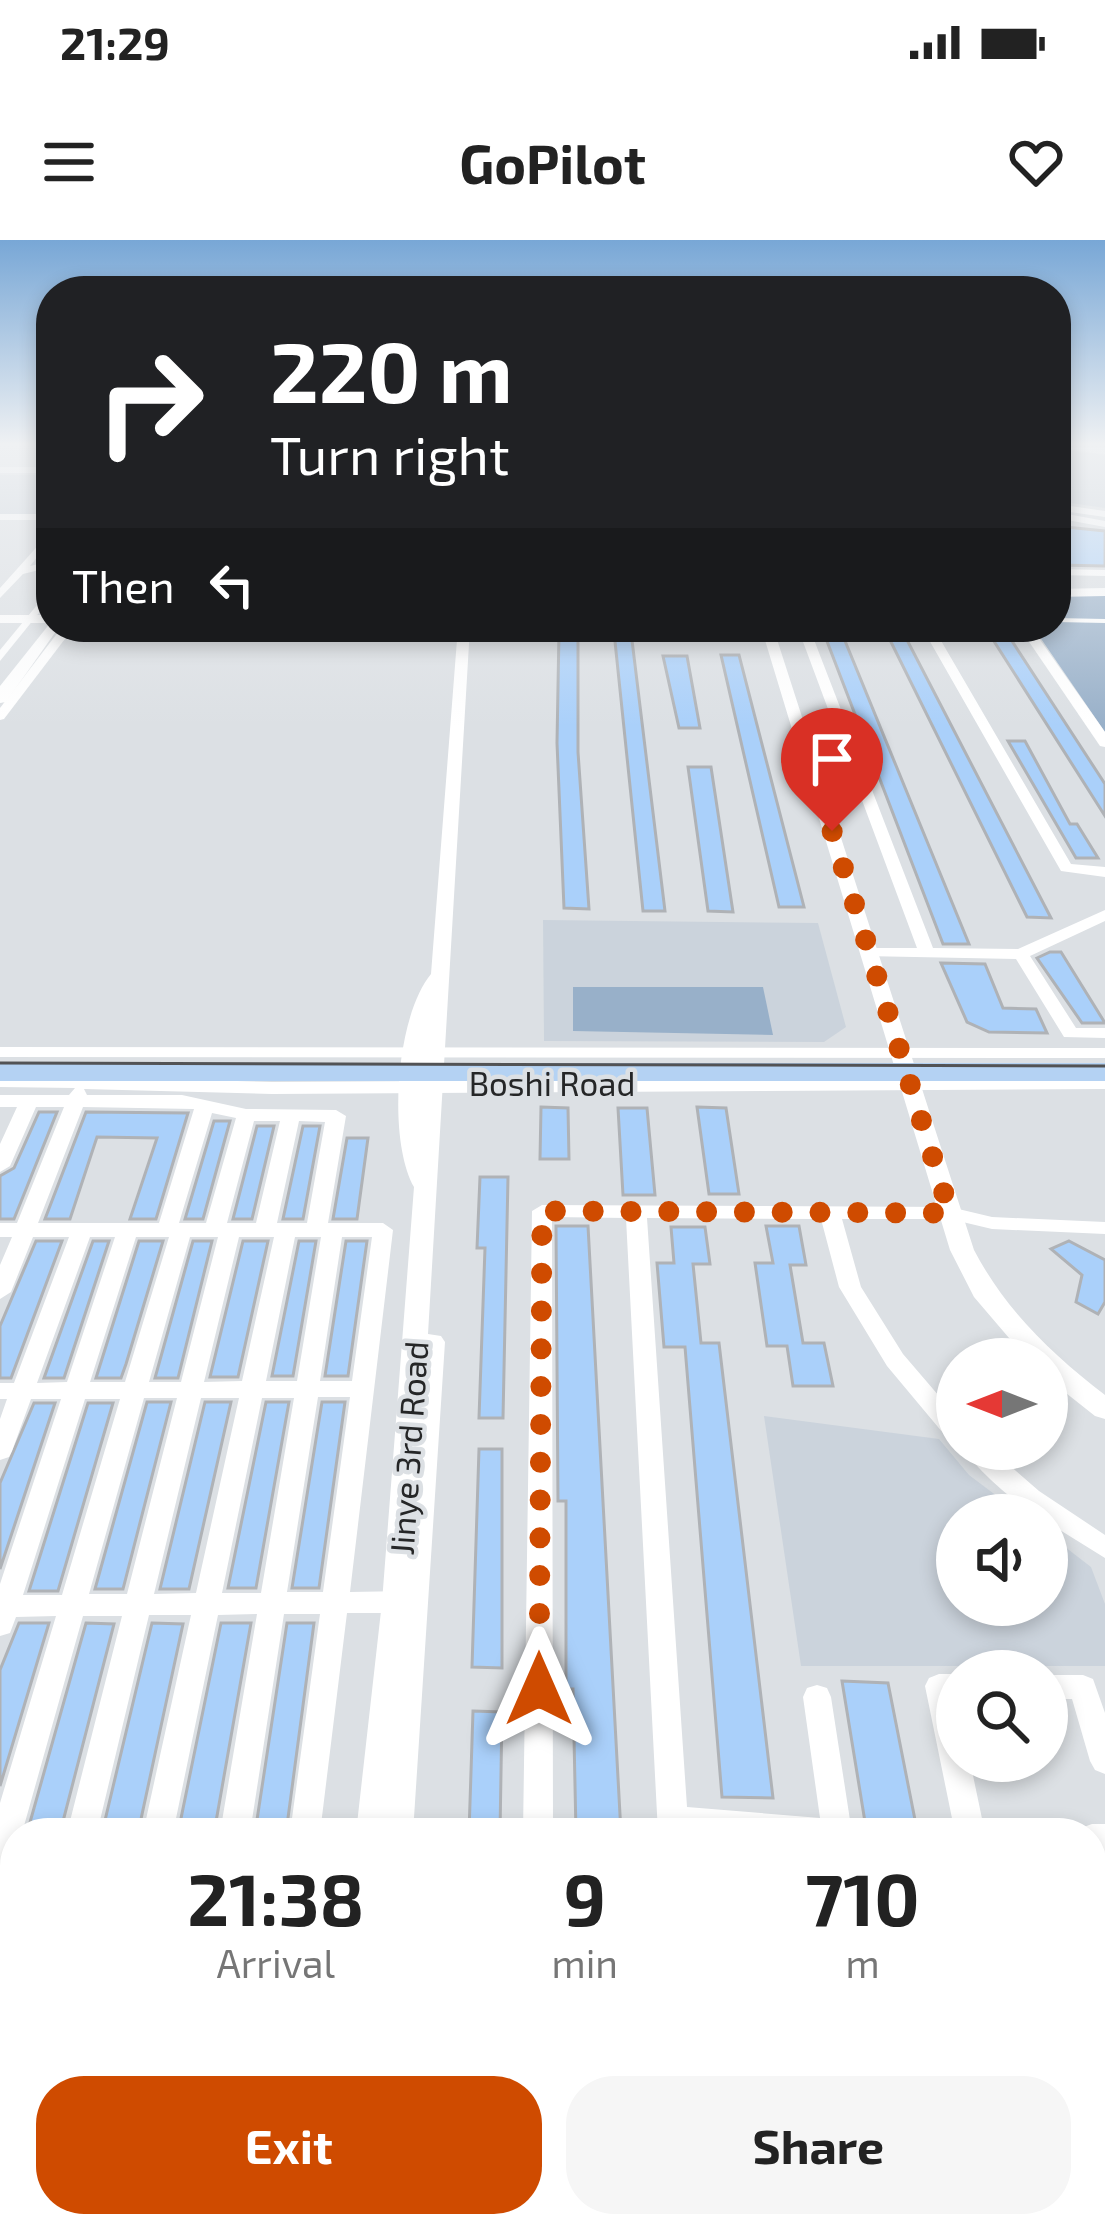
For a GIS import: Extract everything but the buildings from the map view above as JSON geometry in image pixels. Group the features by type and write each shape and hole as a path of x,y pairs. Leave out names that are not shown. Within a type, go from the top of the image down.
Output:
{"main road":[{"path":"0,683 36,631"},
{"path":"0,698 36,634"},
{"name":"Boshi Road","path":"0,1067 1105,1068"}],"street":[{"path":"0,596 36,552"},
{"path":"21,571 36,566"},
{"path":"1071,572 1105,573"},
{"path":"1071,593 1105,592"},
{"path":"0,620 36,620"},
{"path":"1071,620 1105,621"},
{"path":"0,658 36,627"},
{"path":"0,716 57,642"},
{"path":"450,642 461,662"},
{"path":"432,1068 421,1003 441,971 463,642"},
{"path":"432,1068 472,642"},
{"path":"772,642 970,1272 1025,1338"},
{"path":"810,642 927,953"},
{"path":"936,642 1066,868 1105,872"},
{"path":"1035,642 1105,743"},
{"path":"870,953 1021,954 1105,915"},
{"path":"1021,954 1070,1033 1105,1033"},
{"name":"Boshi Road","path":"0,1052 432,1068"},
{"name":"Boshi Road","path":"904,1068 1105,1053"},
{"name":"Boshi Road","path":"0,1082 80,1091 432,1068"},
{"name":"Jinye 3rd Road","path":"375,1818 406,1602 432,1068"},
{"name":"Jinye 3rd Road","path":"396,1818 432,1068"},
{"name":"Boshi Road","path":"904,1068 1105,1083"},
{"path":"0,1292 12,1230 80,1091"},
{"path":"0,1101 80,1091 182,1101 246,1115 335,1116 304,1390 237,1818"},
{"path":"0,1166 29,1101"},
{"path":"11,1818 133,1391 203,1108"},
{"path":"86,1818 191,1390 246,1115"},
{"path":"161,1818 250,1390 291,1115"},
{"path":"538,1818 542,1211 950,1213 992,1222 1105,1228"},
{"path":"636,1212 672,1818"},
{"path":"830,1214 850,1287 895,1360 936,1408"},
{"path":"12,1230 383,1230 307,1818"},
{"path":"0,1451 11,1391 82,1230"},
{"path":"128,1230 2,1612 71,1606 406,1602"},
{"path":"1068,1380 1105,1409"},
{"path":"11,1391 363,1389"},
{"path":"999,1470 1030,1498 1105,1549"},
{"path":"1068,1687 1083,1687 1105,1761"},
{"path":"817,1697 835,1818"},
{"path":"959,1782 967,1818"}],"shaded area":[{"path":"1105,593 1105,732 1043,642 1071,642 1071,594"},
{"path":"543,920 818,923 846,1027 824,1042 544,1041"},
{"path":"573,987 763,987 773,1035 573,1031"},
{"path":"764,1416 936,1439 936,1470 965,1470 994,1494 936,1494 936,1626 1068,1626 1068,1549 1091,1567 1105,1604 1105,1666 1068,1666 1068,1650 936,1650 936,1666 801,1666"}],"tram line":[{"path":"0,1063 1105,1066"}],"route":[{"path":"539,1689 542,1211 950,1213 832,831"}]}
